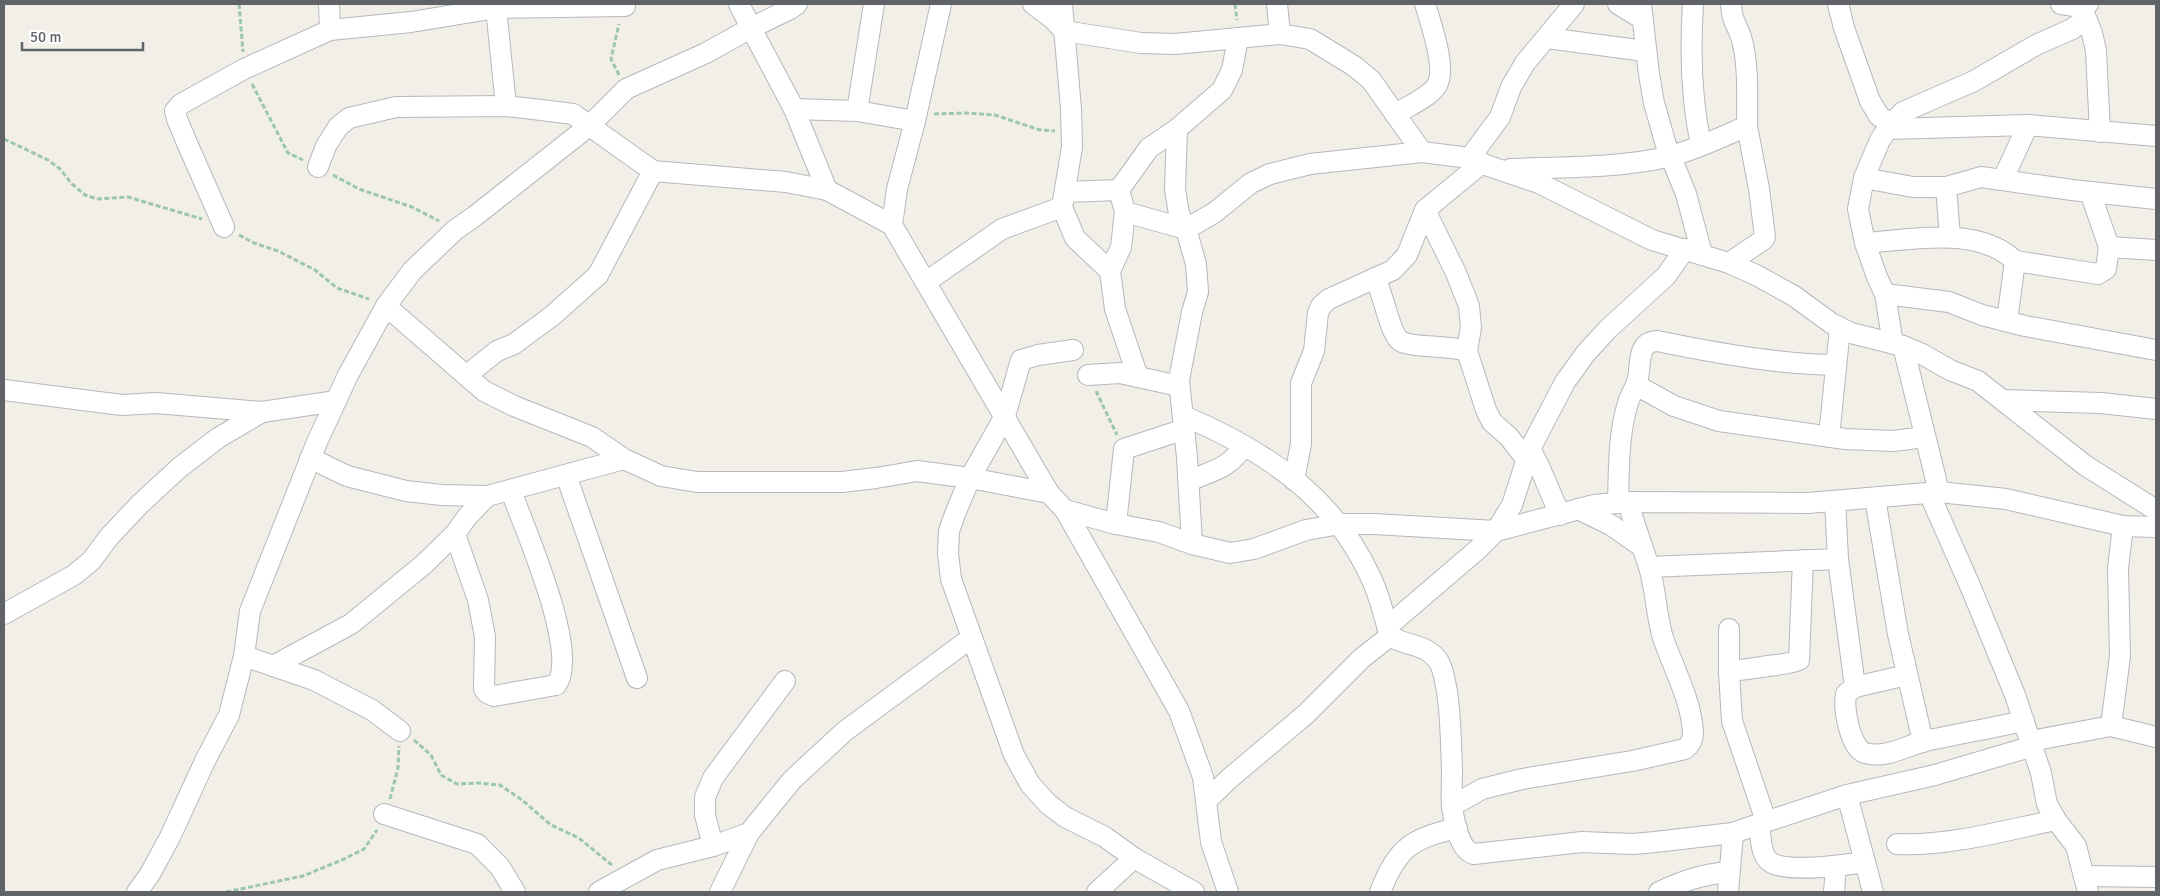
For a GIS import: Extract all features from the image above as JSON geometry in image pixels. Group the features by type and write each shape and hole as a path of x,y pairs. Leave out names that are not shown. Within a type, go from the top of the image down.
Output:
{"street":[{"path":"328,4 330,30"},
{"path":"739,4 794,109 827,190"},
{"path":"857,111 874,4"},
{"path":"892,225 897,189 915,121 941,4"},
{"path":"1033,4 1053,19 1064,31 1141,43 1176,44 1280,34 1310,39 1354,66 1371,80 1422,152"},
{"path":"1062,4 1071,109 1072,147 1064,200 1075,238 1110,271"},
{"path":"1277,4 1280,34"},
{"path":"1395,114 1425,96 1438,83 1440,76 1432,25 1425,4"},
{"path":"1294,480 1301,444 1301,383 1312,360 1321,306 1329,299 1393,270 1407,255 1425,210 1476,161 1500,117 1518,73 1574,4"},
{"path":"1618,4 1641,11 1645,51 1654,103 1661,130 1686,194 1693,252"},
{"path":"1693,4 1693,89 1701,145"},
{"path":"1729,263 1766,237 1747,126 1744,54 1741,37 1731,17 1731,4"},
{"path":"1838,4 1844,28 1870,101 1878,116 1889,126 2028,125 2156,136"},
{"path":"2060,4 2085,10"},
{"path":"224,227 177,119 176,111 181,104 244,69 330,30 411,22 496,8 625,5"},
{"path":"137,892 150,874 170,837 205,760 229,715 244,656 250,611 310,458 348,375 386,306 412,271 455,230 589,126 626,89 706,53 792,6"},
{"path":"496,8 506,106"},
{"path":"2085,10 2072,29 2036,44 1974,81 1903,112 1889,126 1880,140 1864,178 1858,209 1865,242 1876,276 1885,294 1925,437 1934,492 2024,721 2041,773 2047,804 2056,820 2076,846 2086,884 2156,876"},
{"path":"2085,10 2096,51 2100,132"},
{"path":"926,282 1002,229 1064,200 1119,190 1149,148 1177,128 1225,86 1232,70 1238,38"},
{"path":"1547,38 1645,51"},
{"path":"318,167 326,146 338,127 349,118 396,107 506,106 573,114 653,171 786,182 827,190 892,225 1049,493 1065,510 1179,711 1203,777 1212,842 1228,892"},
{"path":"794,109 857,111 915,121"},
{"path":"2003,179 2028,125"},
{"path":"1502,170 1616,164 1671,156 1747,126"},
{"path":"1177,128 1175,189 1178,214 1186,229 1196,264 1198,292 1192,312 1179,380 1189,481 1192,544"},
{"path":"1125,212 1186,229 1214,213 1251,182 1270,174 1310,164 1422,152 1443,153 1476,161 1539,183 1652,240 1729,263 1776,285 1840,328 1851,333 1898,345 1978,381 2086,466 2156,510"},
{"path":"467,375 497,351 514,344 552,316 598,275 653,171"},
{"path":"1864,178 1913,187 1946,187 1977,177 2156,199"},
{"path":"1946,187 1950,237"},
{"path":"1119,190 1125,212 1121,247 1110,271 1115,309 1138,377"},
{"path":"1865,242 1950,237 1980,242 2002,251 2015,261 2098,274 2106,269 2109,247 2090,192"},
{"path":"1425,210 1456,273 1469,306 1471,327 1467,351 1479,392 1492,422 1528,454 1569,512 1611,525 1641,546"},
{"path":"2109,247 2156,250"},
{"path":"1207,800 1230,778 1306,714 1389,631 1496,531 1512,505 1528,454 1565,382 1586,353 1608,329 1693,252"},
{"path":"2007,321 2015,261"},
{"path":"1376,278 1392,328 1399,340 1407,343 1447,346 1467,351"},
{"path":"1885,294 1949,302 1982,315 2007,321 2156,350"},
{"path":"386,306 484,391 514,406 592,437 624,459 661,476 697,482 842,482 917,470 1049,493"},
{"path":"1829,437 1840,328"},
{"path":"1452,806 1490,787 1554,772 1632,761 1688,747 1693,734 1691,718 1678,674 1663,638 1649,567 1623,502 1621,440 1628,403 1636,385 1641,353 1646,346 1654,341 1723,354 1799,364 1836,365"},
{"path":"1073,350 1038,354 1021,360 1004,416 970,478 949,531 948,553 951,579 1014,754 1030,784 1048,804 1065,817 1105,837 1134,858 1194,892"},
{"path":"1088,375 1120,373 1179,386"},
{"path":"1636,385 1674,406 1705,417 1829,437 1893,441 1925,437"},
{"path":"4,390 122,405 156,402 262,412 336,401"},
{"path":"2003,400 2101,404 2156,410"},
{"path":"4,614 74,575 90,561 109,537 140,504 179,468 218,438 262,412"},
{"path":"1116,524 1124,449 1184,423 1225,434 1277,466 1326,507 1340,524 1372,578 1389,631 1403,643 1428,649 1433,653 1442,669 1451,728 1452,806 1463,845 1469,852 1474,854 1582,842 1641,843 1733,833 1847,795 1935,775 2032,744 2111,726 2156,737"},
{"path":"1189,481 1227,465 1234,460 1244,446"},
{"path":"310,458 347,476 406,491 442,495 488,496 624,459"},
{"path":"566,475 636,678"},
{"path":"455,534 478,600 485,637 484,689 487,693 494,696 556,685 560,680 563,662 556,614 511,491"},
{"path":"1065,510 1116,524 1159,532 1192,544 1226,553 1238,553 1306,530 1340,524 1374,524 1496,531 1569,512 1623,502 1808,503 1934,492 2006,499 2123,526 2156,527"},
{"path":"273,666 351,624 423,565 455,534 467,517 488,496"},
{"path":"1874,498 1886,572 1923,742"},
{"path":"1835,501 1838,558 1855,687"},
{"path":"2111,726 2120,656 2118,568 2123,526"},
{"path":"1649,567 1838,558"},
{"path":"1728,672 1765,665 1792,664 1799,660 1803,560"},
{"path":"1729,629 1728,672 1732,721 1762,823 1763,851 1770,862 1792,867 1836,866 1865,862"},
{"path":"720,892 749,833 792,780 845,731 971,638"},
{"path":"244,656 296,672 345,695 372,710 400,731"},
{"path":"1907,675 1855,687 1848,691 1845,700 1848,722 1857,748 1865,753 1891,752 1923,742 2024,721"},
{"path":"713,846 705,815 705,797 713,778 785,680"},
{"path":"1847,795 1873,892"},
{"path":"384,814 477,844 500,867 515,892"},
{"path":"1897,844 1918,844 1966,838 2056,820"},
{"path":"1380,892 1397,860 1409,845 1428,835 1457,828"},
{"path":"599,892 657,860 713,846 749,833"},
{"path":"1728,892 1733,833"},
{"path":"1097,892 1134,858"},
{"path":"1834,892 1836,866"},
{"path":"1660,892 1682,881 1699,876 1729,872"}],"path":[{"path":"625,5 618,25 611,59 626,89"},
{"path":"915,121 937,113 967,113 995,115 1040,130 1071,132"},
{"path":"4,139 48,160 60,169 72,184 85,195 98,199 128,197 176,210 224,227 254,243 278,251 315,270 337,288 386,306"},
{"path":"1088,375 1124,449"},
{"path":"226,892 303,876 364,849 375,835 384,814 398,768 400,731 431,755 441,775 457,784 500,785 522,800 550,825 579,838 616,868 624,877"}]}
